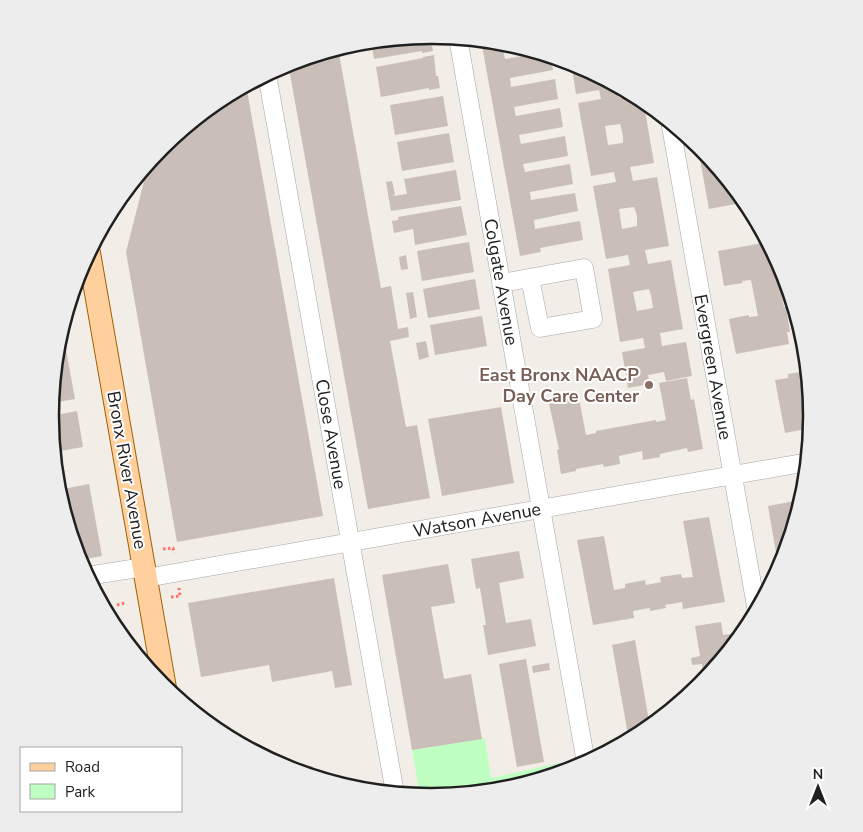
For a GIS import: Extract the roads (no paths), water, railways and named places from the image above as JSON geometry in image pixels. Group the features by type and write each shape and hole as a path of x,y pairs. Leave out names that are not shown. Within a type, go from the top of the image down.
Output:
{"main road":[{"name":"Bronx River Avenue","path":"91,266 162,673"}],"street":[{"name":"Colgate Avenue","path":"459,45 585,755"},
{"name":"Close Avenue","path":"268,81 394,786"},
{"name":"Evergreen Avenue","path":"672,132 755,600"},
{"path":"502,283 530,278"},
{"name":"Watson Avenue","path":"96,576 145,573 351,543 801,463"}],"place":[{"name":"East Bronx NAACP Day Care Center","path":"649,385"}]}
